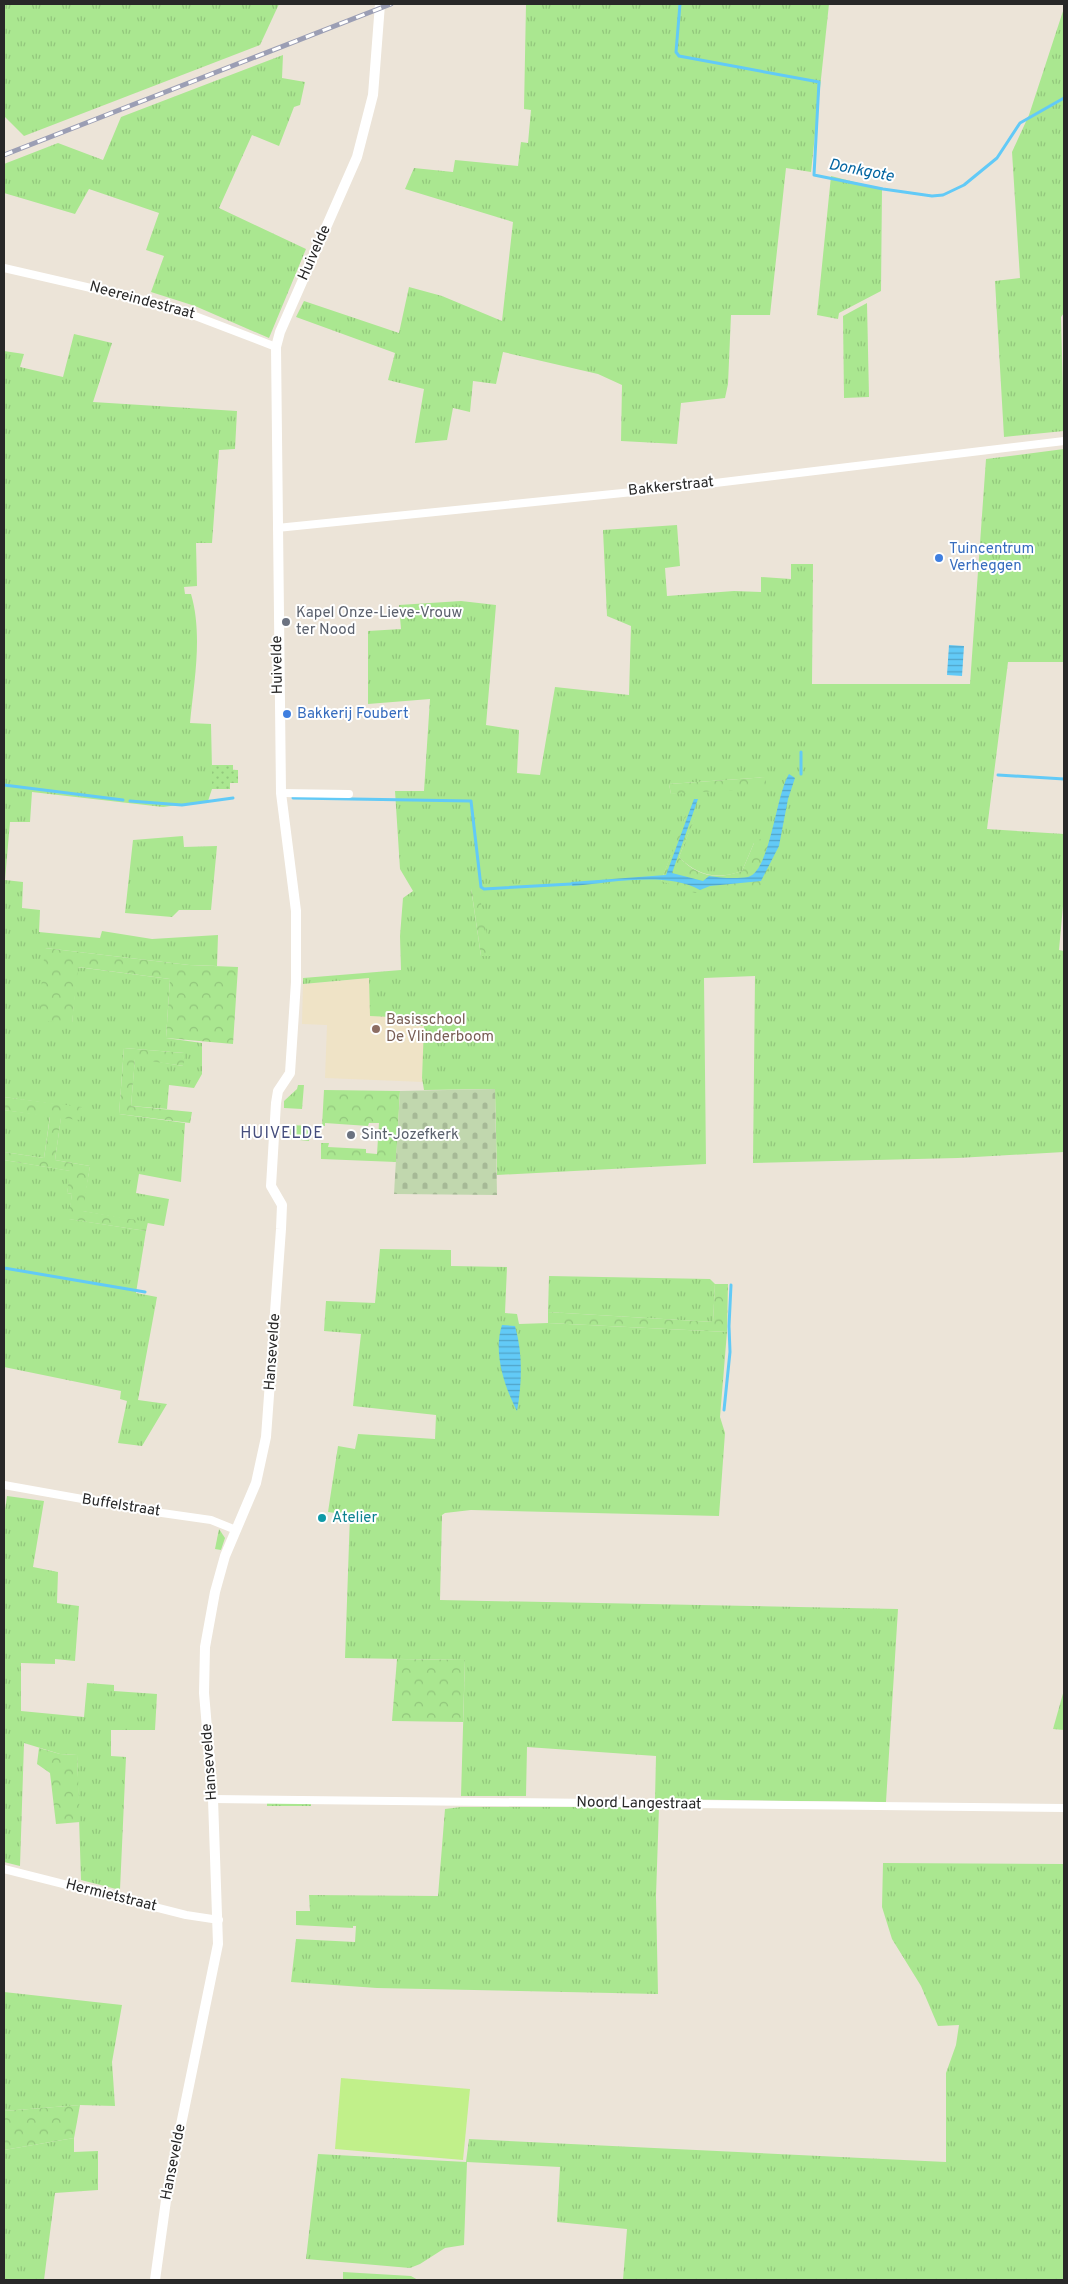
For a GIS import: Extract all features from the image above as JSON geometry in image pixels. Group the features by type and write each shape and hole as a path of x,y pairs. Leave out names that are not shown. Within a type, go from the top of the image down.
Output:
{"street":[{"name":"Huivelde","path":"279,1248 282,1205 271,1186 276,1103 278,1092 290,1073 296,982 296,911 281,793 276,347 284,324 357,157 373,95 380,4"},
{"name":"Neereindestraat","path":"4,268 169,306 276,347"},
{"name":"Bakkerstraat","path":"277,528 682,487 1064,441"},
{"path":"281,793 349,794"},
{"name":"Hansevelde","path":"155,2280 167,2193 215,1966 219,1920 213,1798 204,1693 205,1647 215,1592 225,1556 257,1478 268,1425 279,1248"},
{"name":"Buffelstraat","path":"4,1485 211,1520 236,1530"},
{"name":"Noord Langestraat","path":"213,1798 1064,1808"},
{"name":"Hermietstraat","path":"4,1869 186,1915 219,1920"}],"shaded area":[{"name":"Basisschool De Vlinderboom","path":"370,978 425,1026 422,1077 424,1082 325,1078 327,1025 302,1024 303,984"}],"green space":[{"path":"4,4 279,4 260,45 24,136 4,116"},
{"path":"526,4 829,4 811,172 786,168 770,315 731,315 728,384 725,398 681,403 677,444 621,441 622,385 598,374 503,352 496,384 473,381 470,412 453,408 447,440 415,443 424,389 388,380 395,353 296,317 304,301 399,333 409,287 442,296 502,321 513,222 405,189 414,168 453,172 455,160 518,166 521,142 528,143 531,110 524,109"},
{"path":"1064,8 1064,313 1061,317 1064,431 1004,437 995,281 1020,278 1012,152 1029,115"},
{"path":"283,55 282,78 305,82 300,105 294,107 279,146 252,135 219,208 306,249 269,338 195,306 151,292 164,256 146,250 159,213 89,189 75,214 4,193 4,164 58,143 103,160 121,117"},
{"path":"831,176 882,189 881,291 839,313 838,319 817,315"},
{"path":"867,303 869,397 844,398 843,316"},
{"path":"74,334 112,343 93,402 237,411 235,449 219,450 212,543 196,543 197,586 184,587 185,594 191,594 195,610 197,642 190,723 211,724 212,769 238,770 238,783 230,783 230,789 212,776 212,789 208,801 163,807 32,792 30,822 10,822 5,880 23,882 22,908 40,910 39,932 100,938 102,931 152,939 218,935 217,966 189,965 45,948 72,1023 77,967 170,979 166,1038 202,1043 202,1074 194,1088 169,1085 167,1109 131,1106 135,1058 183,1066 184,1053 124,1048 119,1114 185,1123 181,1182 139,1174 136,1193 169,1199 164,1226 82,1211 90,1166 55,1160 61,1117 82,1108 4,1097 4,351 24,354 20,367 63,377"},
{"path":"1064,449 1064,662 1008,662 987,829 1064,834 1064,895 1059,950 1064,951 1064,1152 958,1158 753,1163 755,976 704,978 706,1164 497,1175 495,1089 424,1090 422,1078 424,1026 412,1026 412,1018 370,1016 369,978 303,984 303,978 401,970 400,936 403,898 413,891 400,869 395,791 424,791 430,699 368,704 368,631 401,629 399,605 461,601 496,605 486,725 519,730 517,773 540,775 555,687 629,695 631,626 607,616 603,530 677,525 680,566 665,568 667,596 734,591 761,592 761,577 791,579 791,564 813,564 812,684 970,684 986,459","holes":["766,777 671,794 669,784","689,810 696,814 679,857 701,872 716,876 733,874 742,871 754,843 764,885 661,881","471,888 490,956 481,956"]},
{"path":"212,765 233,765 233,770 238,770 238,783 230,783 230,789 212,789"},
{"path":"766,777 766,788 671,794 669,784"},
{"path":"688,809 697,813 679,857 693,869 708,875 733,874 742,871 754,843 776,829 777,841 764,885 695,893 661,881"},
{"path":"183,836 184,847 217,846 211,910 179,910 172,917 125,913 133,840"},
{"path":"471,887 478,887 491,956 481,956"},
{"path":"45,948 189,965 238,967 233,1044 166,1038 170,979 78,967 72,1024 38,1020"},
{"path":"124,1048 184,1053 184,1066 135,1059 131,1106 192,1112 190,1123 119,1114"},
{"path":"298,1085 304,1085 302,1109 284,1108 284,1101 297,1089"},
{"path":"495,1089 497,1195 394,1194 400,1091"},
{"path":"324,1090 400,1091 396,1162 321,1159 321,1143 329,1143 328,1147 366,1149 366,1153 377,1154 379,1123 369,1123 368,1126 325,1123 325,1126 322,1126"},
{"path":"4,1097 82,1107 80,1120 61,1118 55,1160 90,1166 83,1211 148,1222 146,1231 68,1219 72,1194 67,1193 70,1171 4,1160 4,1152 44,1158 50,1117 4,1110"},
{"path":"4,1110 50,1116 44,1158 4,1152"},
{"path":"291,1125 311,1126 309,1141 290,1139"},
{"path":"4,1160 71,1171 67,1193 72,1194 69,1219 146,1231 136,1293 157,1297 138,1400 167,1404 142,1446 118,1443 127,1401 120,1399 121,1391 4,1367"},
{"path":"380,1249 451,1250 451,1266 507,1267 505,1313 517,1314 519,1324 548,1323 727,1332 720,1417 725,1433 719,1516 471,1510 445,1513 442,1515 440,1600 898,1609 886,1802 655,1799 656,1756 527,1747 526,1796 461,1796 465,1660 345,1658 350,1515 328,1512 338,1446 355,1449 358,1434 435,1439 436,1415 353,1406 361,1334 324,1331 326,1301 375,1303"},
{"path":"549,1276 710,1279 715,1284 713,1322 548,1312"},
{"path":"715,1284 728,1284 727,1332 548,1323 548,1312 713,1322"},
{"path":"7,1496 44,1501 33,1567 58,1572 57,1603 79,1606 75,1661 55,1659 55,1664 21,1663 21,1711 84,1717 87,1683 114,1685 114,1691 157,1694 155,1730 111,1730 111,1756 126,1757 120,1890 81,1880 77,1755 60,1754 24,1743 20,1866 4,1862 4,1517"},
{"path":"219,1529 225,1538 221,1550 215,1549"},
{"path":"397,1659 465,1660 463,1722 392,1721"},
{"path":"1064,1690 1064,1730 1053,1729"},
{"path":"39,1748 60,1754 77,1755 80,1822 56,1824 50,1773 37,1764"},
{"path":"267,1802 311,1802 311,1806 267,1806"},
{"path":"461,1807 659,1807 656,1896 658,1994 377,1988 291,1982 296,1939 355,1942 356,1926 353,1926 353,1928 296,1925 296,1911 310,1911 309,1895 438,1896 445,1809"},
{"path":"883,1863 1064,1864 1064,2280 623,2280 627,2229 557,2222 560,2167 467,2162 464,2245 445,2248 410,2268 306,2259 318,2154 466,2162 469,2139 946,2162 946,2073 956,2045 959,2025 938,2026 921,1986 892,1939 882,1907"},
{"path":"4,1992 122,2005 112,2062 115,2106 80,2105 4,2111"},
{"path":"341,2078 470,2089 463,2160 335,2149"},
{"path":"80,2105 74,2138 4,2150 4,2111"},
{"path":"74,2138 74,2152 98,2151 98,2190 55,2193 44,2280 4,2280 4,2150"},
{"path":"343,2272 411,2276 418,2280 343,2280"}],"water":[{"path":"949,645 964,646 962,676 947,675"},
{"path":"789,774 795,778 788,799 779,846 761,881 710,886 700,890 687,884 655,880 620,881 572,886 571,882 666,875 694,799 698,799 672,873 703,881 709,876 728,878 748,877 756,872 762,862 784,784"},
{"path":"502,1325 515,1326 518,1337 521,1368 517,1411 501,1369 499,1346"}],"waterway":[{"name":"Donkgote","path":"680,4 676,52 679,56 819,82 814,175 883,189 932,196 943,195 964,185 997,158 1020,123 1064,98"},
{"path":"801,752 801,774"},
{"path":"998,775 1064,779"},
{"path":"4,785 123,800"},
{"path":"130,801 182,805 233,798"},
{"path":"293,798 471,801 481,887 484,889 571,884"},
{"path":"4,1268 145,1292"},
{"path":"724,1410 730,1352 731,1285"}],"railway":[{"path":"4,155 391,4"}],"place":[{"name":"Tuincentrum Verheggen","path":"939,558"},
{"name":"Kapel Onze-Lieve-Vrouw ter Nood","path":"286,622"},
{"name":"Bakkerij Foubert","path":"287,714"},
{"name":"Basisschool De Vlinderboom","path":"376,1029"},
{"name":"Sint-Jozefkerk","path":"351,1135"},
{"name":"Atelier","path":"322,1518"}],"district":[{"name":"HUIVELDE","path":"282,1134"}]}
